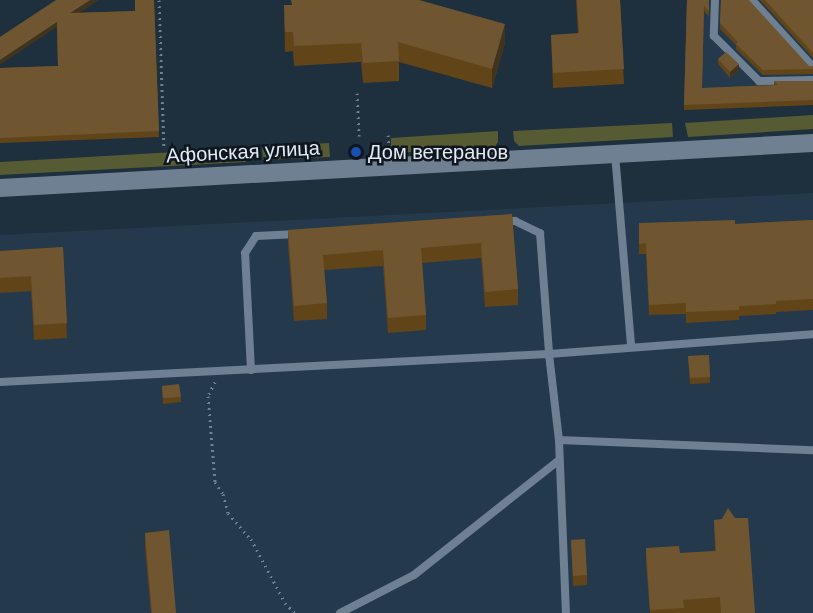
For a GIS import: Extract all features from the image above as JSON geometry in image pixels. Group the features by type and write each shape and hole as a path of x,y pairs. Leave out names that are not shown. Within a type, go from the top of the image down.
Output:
{"street":[{"name":"Афонская улица","path":"0,188 813,143"}],"lane":[{"path":"715,0 714,36 759,81 813,80"},
{"path":"752,0 813,68"},
{"path":"615,154 631,346"},
{"path":"492,222 515,221 540,233 549,354 559,440 566,613"},
{"path":"251,370 245,253 256,236 303,234"},
{"path":"0,382 549,354 813,334"},
{"path":"559,440 813,450"},
{"path":"339,613 414,575 559,460"}],"path":[{"path":"159,0 164,147"},
{"path":"357,93 359,136"},
{"path":"388,135 389,152"},
{"path":"220,372 208,396 215,482 222,494 228,513 251,538 285,603 295,613"}],"shaded area":[{"path":"687,0 813,0 813,104 684,110"},
{"path":"813,193 813,613 0,613 0,235"}],"green space":[{"path":"813,115 813,129 688,137 685,123"},
{"path":"672,123 673,137 519,146 514,141 513,131"},
{"path":"498,131 498,142 494,148 391,153 391,138"},
{"path":"329,143 330,157 263,160 262,147"},
{"path":"245,148 246,162 0,175 0,162"}],"building":[{"path":"56,0 90,0 70,13 135,11 135,0 154,0 159,131 0,138 0,68 58,66 57,22 0,60 0,37"},
{"path":"291,0 419,0 505,24 492,69 398,42 399,61 363,63 361,43 294,46 293,32 285,32 284,5 292,5"},
{"path":"577,0 620,0 624,69 553,73 551,35 579,33"},
{"path":"687,0 709,0 709,11 704,6 702,88 778,85 774,81 813,81 813,100 684,105"},
{"path":"721,0 749,0 809,66 813,66 813,69 763,70 736,44 738,42 720,23"},
{"path":"765,0 813,0 813,53"},
{"path":"726,52 739,64 730,72 718,59"},
{"path":"512,214 518,289 485,292 481,243 421,248 426,315 388,318 383,250 323,255 327,303 294,306 288,230"},
{"path":"735,220 735,224 813,220 813,299 739,306 739,310 686,312 686,303 649,305 646,243 639,244 639,223"},
{"path":"63,247 67,323 34,325 31,276 0,278 0,251"},
{"path":"709,355 710,377 690,378 688,356"},
{"path":"179,384 181,397 163,398 162,386"},
{"path":"728,508 735,518 748,518 755,613 721,613 720,597 683,600 684,608 650,610 646,548 679,546 680,553 716,551 714,520 722,519"},
{"path":"169,530 176,613 152,613 145,533"},
{"path":"585,539 587,575 573,576 571,540"}],"place":[{"name":"Дом ветеранов","path":"356,152"}]}
